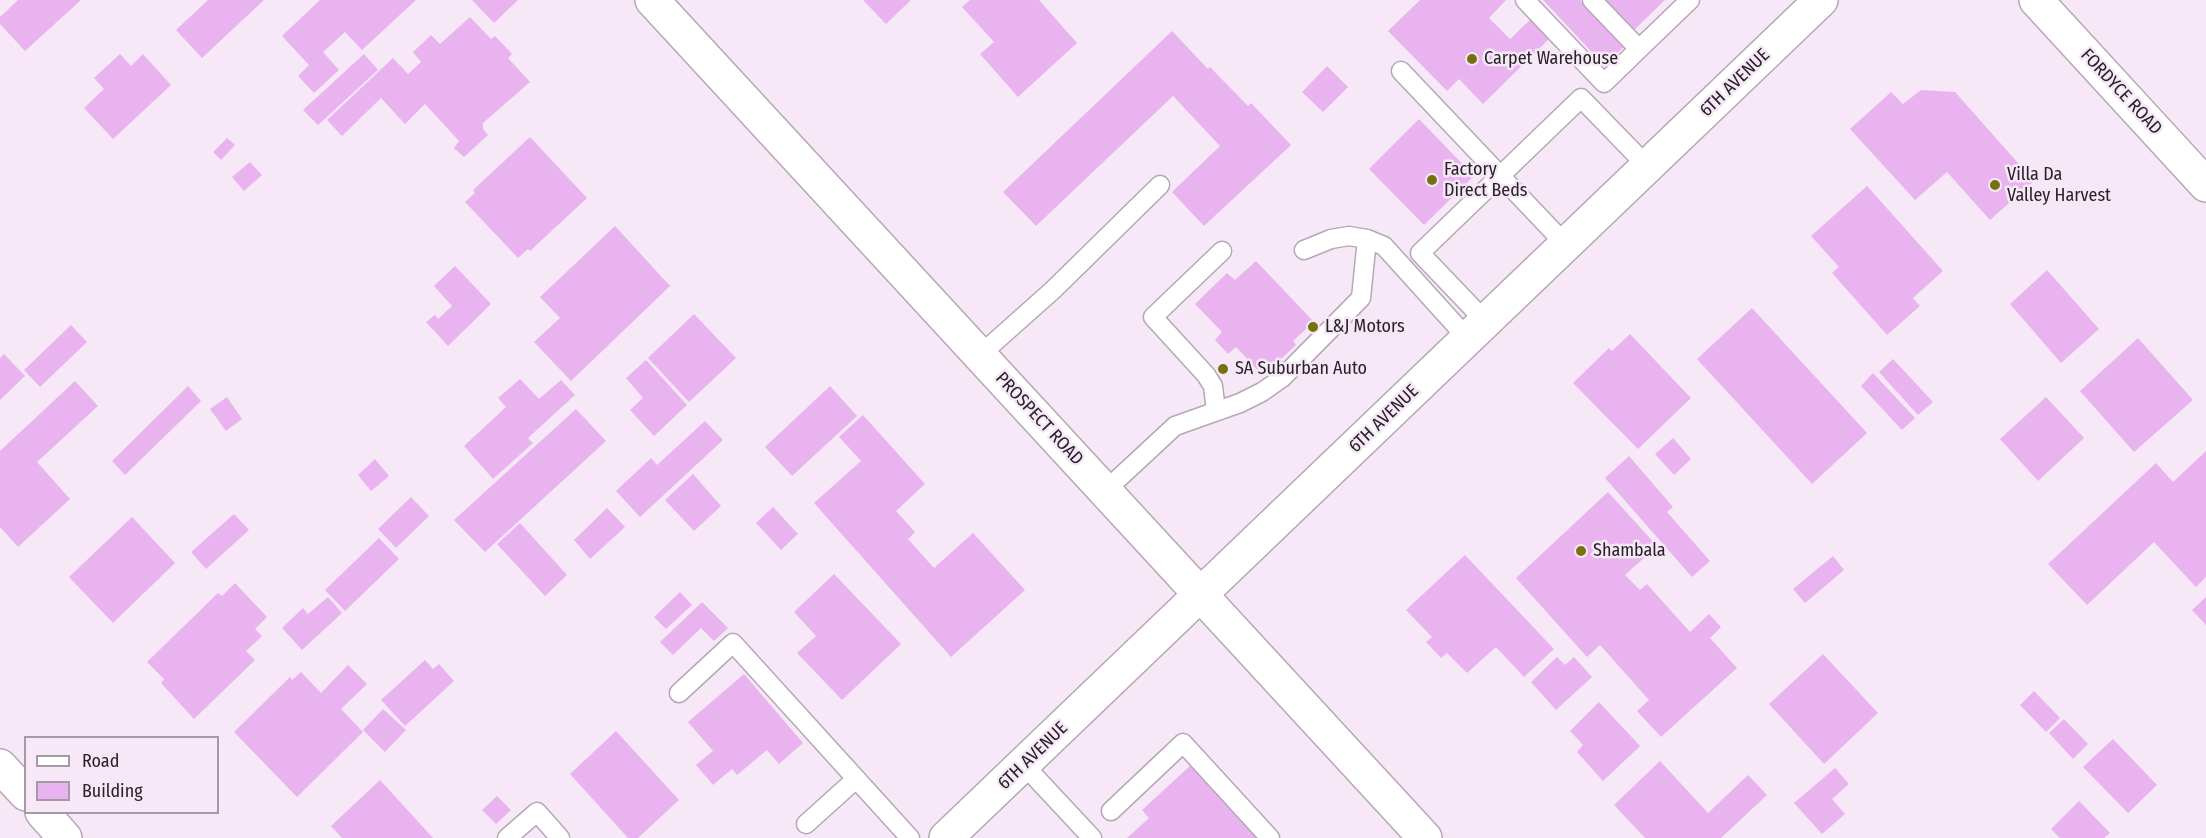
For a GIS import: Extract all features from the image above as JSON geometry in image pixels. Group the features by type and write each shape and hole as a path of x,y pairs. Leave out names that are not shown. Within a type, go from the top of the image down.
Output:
{"street":[{"name":"PROSPECT ROAD","path":"652,0 1106,490 1414,834"},
{"name":"6TH AVENUE","path":"952,836 1200,594 1821,0"},
{"name":"FORDYCE ROAD","path":"2036,0 2206,185"},
{"path":"0,766 24,792"},
{"path":"43,814 65,838"}],"lane":[{"path":"1525,0 1604,82 1690,0"},
{"path":"1592,0 1639,49"},
{"path":"1401,71 1566,244"},
{"path":"1477,330 1420,253 1581,98 1647,166"},
{"path":"980,355 1053,290 1160,185"},
{"path":"1304,250 1331,238 1349,236 1367,239 1384,246 1477,330"},
{"path":"1106,490 1174,426 1240,403 1262,392 1281,378 1361,298 1367,239"},
{"path":"1216,411 1213,386 1206,375 1153,317 1222,251"},
{"path":"679,693 733,643 910,838"},
{"path":"1111,811 1183,743 1270,838"},
{"path":"1024,765 1092,838"},
{"path":"806,825 856,779"},
{"path":"507,838 537,812 560,838"}],"building":[{"path":"18,0 81,0 25,51 0,24 0,17"},
{"path":"208,0 264,0 202,58 176,30"},
{"path":"320,0 416,0 362,50 345,32 323,52 339,70 314,93 298,76 309,65 282,36"},
{"path":"472,0 518,0 494,23"},
{"path":"863,0 911,0 886,24"},
{"path":"970,0 1039,0 1077,43 1018,97 980,54 994,42 962,7"},
{"name":"Carpet Warehouse","path":"1420,0 1506,0 1489,18 1510,39 1532,18 1551,37 1483,104 1459,79 1447,91 1388,31"},
{"path":"1543,0 1580,0 1624,47 1604,65"},
{"path":"1606,0 1665,0 1634,30"},
{"path":"470,17 491,39 495,36 512,54 508,58 530,82 483,123 483,129 488,135 464,157 454,148 459,141 425,104 405,124 381,98 342,136 327,120 393,58 408,74 421,62 413,52 431,35 440,44"},
{"path":"1172,31 1248,106 1251,103 1291,145 1204,226 1172,192 1220,146 1173,96 1036,226 1003,192"},
{"path":"120,54 131,66 143,54 171,85 113,139 84,108 104,89 94,78"},
{"path":"364,54 378,70 318,125 303,110"},
{"path":"1327,66 1348,87 1323,112 1302,92"},
{"path":"1921,90 1955,92 2034,181 1990,220 1947,172 1915,200 1850,129 1891,92 1903,104"},
{"path":"1419,119 1474,176 1424,225 1369,169"},
{"path":"530,137 587,198 530,251 528,249 518,258 465,202 475,193 473,190"},
{"path":"227,138 235,145 221,160 213,152"},
{"path":"250,162 262,175 244,191 232,177"},
{"path":"1867,186 1943,271 1913,298 1920,306 1887,335 1832,273 1839,267 1811,236"},
{"path":"615,226 670,286 571,381 534,342 560,318 540,297"},
{"path":"1256,261 1314,322 1293,341 1296,345 1263,376 1236,347 1228,354 1215,340 1222,332 1195,304 1227,273 1235,280"},
{"path":"455,266 491,304 448,346 426,322 435,315 438,319 452,306 434,286"},
{"path":"2047,270 2099,329 2061,363 2010,304"},
{"path":"1752,308 1867,433 1812,484 1697,359"},
{"path":"694,314 736,358 689,402 648,358"},
{"path":"71,325 87,342 40,387 24,370"},
{"path":"1630,334 1691,398 1638,449 1573,383 1609,348 1612,351"},
{"path":"2138,338 2193,400 2134,452 2080,391"},
{"path":"4,354 25,376 0,400 0,358"},
{"path":"1893,359 1933,402 1918,415 1879,372"},
{"path":"646,360 687,405 654,436 630,410 643,398 626,378"},
{"path":"1873,373 1915,418 1902,430 1861,386"},
{"path":"520,379 539,399 561,380 575,395 528,438 533,443 493,479 464,446 506,407 498,398"},
{"path":"75,381 98,406 37,462 70,499 18,547 0,527 0,451"},
{"path":"188,386 201,401 125,475 112,461"},
{"path":"830,386 857,416 792,476 765,447"},
{"path":"227,397 242,419 226,431 210,409"},
{"path":"2046,397 2084,438 2038,481 2000,439"},
{"path":"576,409 606,441 485,552 454,520"},
{"path":"863,415 925,484 896,511 915,532 908,539 934,568 973,533 1025,590 951,657 814,503 861,461 839,437"},
{"path":"705,421 723,440 640,517 616,491 651,458 657,465"},
{"path":"1673,438 1691,459 1674,475 1655,454"},
{"path":"2206,451 2206,577 2196,587 2154,542 2087,605 2048,564 2156,463 2173,482"},
{"path":"1629,456 1673,507 1667,512 1710,561 1692,577 1605,478"},
{"path":"375,459 389,476 371,491 358,475"},
{"path":"693,474 721,506 694,531 665,500"},
{"path":"1608,492 1657,546 1625,575 1640,590 1647,584 1690,632 1709,614 1721,627 1710,638 1737,668 1661,737 1637,711 1649,700 1600,645 1587,657 1516,578"},
{"path":"411,497 429,516 396,548 378,529"},
{"path":"773,507 798,534 781,550 756,523"},
{"path":"607,508 625,527 590,559 574,540"},
{"path":"234,514 249,530 206,569 191,552"},
{"path":"132,517 175,563 113,623 69,577"},
{"path":"520,523 567,575 545,596 497,544"},
{"path":"379,538 399,559 345,611 325,590"},
{"path":"1465,555 1554,649 1524,677 1496,647 1467,673 1447,653 1441,658 1426,642 1432,637 1406,610"},
{"path":"1833,556 1844,570 1805,603 1793,589"},
{"path":"834,574 901,644 842,700 797,653 816,636 794,612"},
{"path":"235,583 267,617 255,629 262,636 246,651 255,660 194,719 161,683 164,679 147,662 218,593 222,596"},
{"path":"680,592 692,605 666,629 654,617"},
{"path":"328,597 342,613 302,650 282,628 303,608 308,614"},
{"path":"2206,597 2206,625 2192,610"},
{"path":"702,602 728,628 714,641 701,628 673,655 660,642"},
{"path":"1823,654 1878,713 1824,764 1769,704"},
{"path":"1557,657 1565,665 1574,657 1592,677 1556,710 1531,682"},
{"path":"425,660 433,669 439,664 454,681 405,726 381,700"},
{"path":"348,665 367,684 341,709 363,732 297,797 234,732 290,677 292,680 301,672 321,693"},
{"path":"744,674 803,743 779,764 767,750 737,775 732,769 713,785 696,765 713,751 688,722"},
{"path":"2034,691 2060,718 2046,732 2020,705"},
{"path":"1599,702 1640,746 1603,781 1577,752 1583,745 1570,731"},
{"path":"383,709 406,730 385,752 363,730"},
{"path":"2064,719 2088,744 2073,759 2049,733"},
{"path":"616,731 679,800 638,838 628,838 570,774"},
{"path":"2113,739 2157,785 2128,813 2083,767"},
{"path":"1660,761 1708,813 1748,775 1767,795 1721,838 1645,838 1614,805"},
{"path":"1191,765 1258,838 1127,838 1149,818 1142,810"},
{"path":"1835,768 1849,784 1832,799 1845,814 1822,834 1794,803"},
{"path":"380,780 433,838 342,838 331,826"},
{"path":"497,796 511,810 496,824 482,810"},
{"path":"2079,801 2110,833 2104,838 2060,838 2051,829"}],"place":[{"name":"Carpet Warehouse","path":"1472,59"},
{"name":"Factory Direct Beds","path":"1432,180"},
{"name":"Villa Da Valley Harvest","path":"1995,185"},
{"name":"L&J Motors","path":"1313,327"},
{"name":"SA Suburban Auto","path":"1223,369"},
{"name":"Shambala","path":"1581,551"}]}
